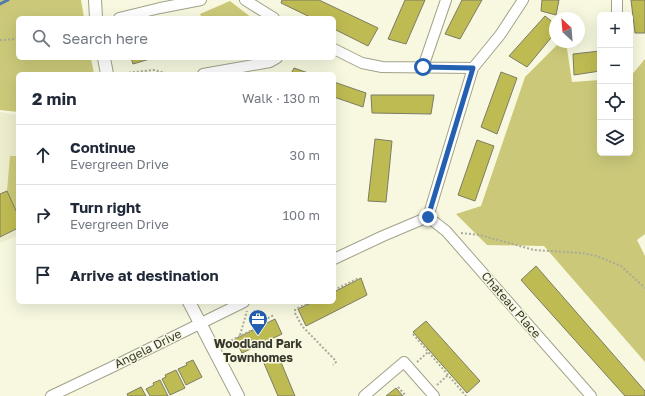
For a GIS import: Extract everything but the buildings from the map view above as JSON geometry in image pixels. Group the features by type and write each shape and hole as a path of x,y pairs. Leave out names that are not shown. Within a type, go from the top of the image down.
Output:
{"street":[{"path":"95,0 96,16"},
{"path":"128,16 201,0"},
{"path":"245,0 271,16"},
{"path":"423,67 446,0"},
{"path":"336,258 428,217 473,68 500,35 523,0"},
{"path":"617,0 617,12"},
{"path":"336,50 362,63 382,67 473,68"},
{"path":"104,60 107,72"},
{"path":"214,72 270,62 274,60"},
{"name":"Chateau Place","path":"428,217 446,231 591,396"},
{"path":"190,304 238,396"},
{"name":"Angela Drive","path":"51,396 200,324 246,306"},
{"path":"364,396 404,362 434,396"}],"path":[{"path":"0,40 16,39"},
{"path":"135,72 154,70 162,72"},
{"path":"446,231 480,235 534,250 582,253 597,256 621,266 645,288"},
{"path":"336,289 359,278"},
{"path":"306,304 296,309 295,312 302,326 335,360 336,362 333,365"},
{"path":"240,335 246,306"},
{"path":"222,344 256,328 258,323 274,315"},
{"path":"413,334 466,396"},
{"path":"418,361 428,352"},
{"path":"438,383 448,375"},
{"path":"398,387 406,396"}],"shaded area":[{"path":"0,0 81,0 84,16 16,16 16,60 91,60 94,72 16,72 16,112 0,110"},
{"path":"230,1 249,16 201,16 200,14"},
{"path":"554,48 567,48 572,82 597,80 597,156 633,156 633,73 645,59 645,234 637,240 645,256 645,362 544,246 487,245 456,214 481,206 525,77"},
{"path":"0,112 16,115 16,236 0,243"},
{"path":"10,156 16,156 16,210 7,191"}],"waterway":[{"path":"0,4 8,0"}],"place":[{"name":"Woodland Park Townhomes","path":"258,336"}],"route":[{"path":"423,67 473,68 428,217"}]}
